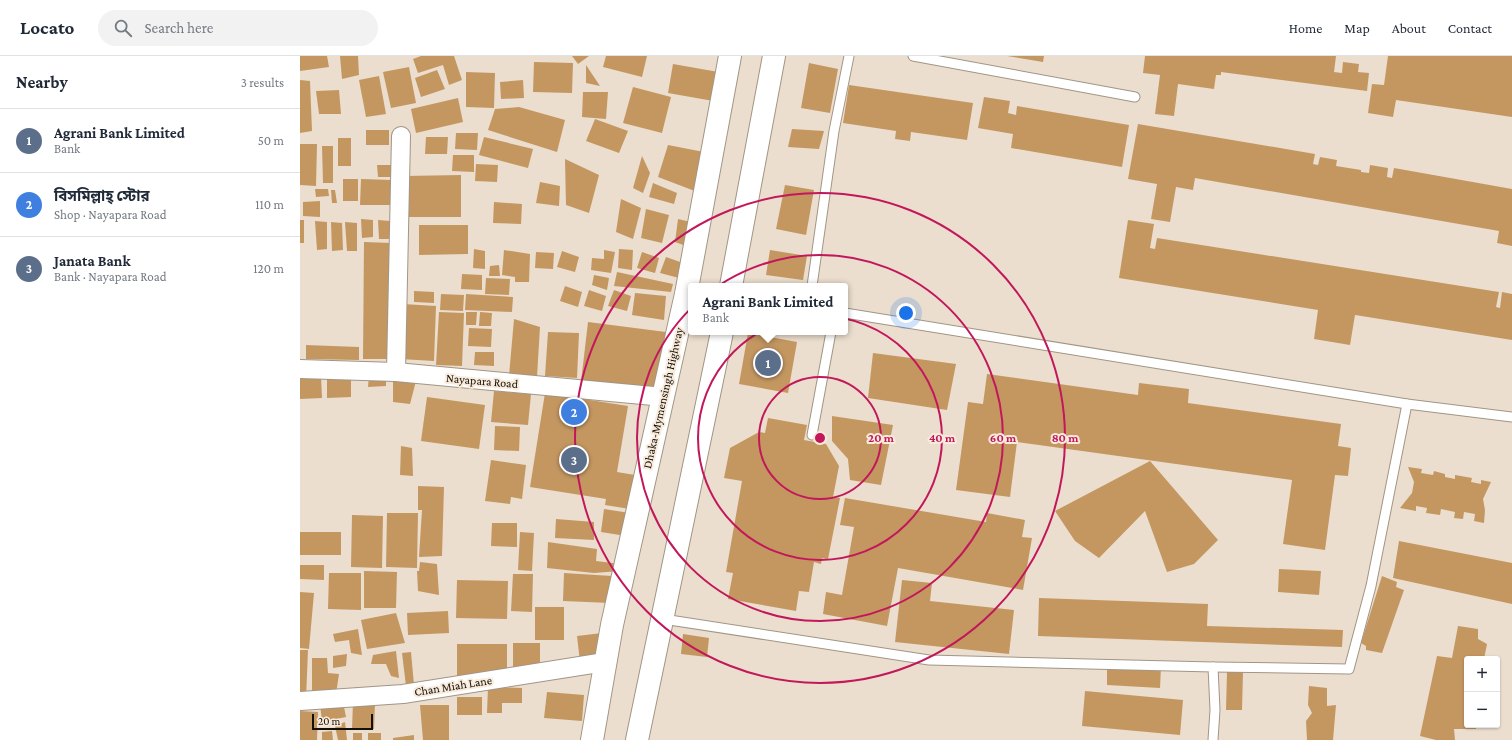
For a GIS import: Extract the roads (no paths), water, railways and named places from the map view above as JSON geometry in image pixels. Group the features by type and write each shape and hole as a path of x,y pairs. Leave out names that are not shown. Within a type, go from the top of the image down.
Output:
{"main road":[{"name":"Dhaka-Mymensingh Highway","path":"688,283 730,56"},
{"path":"732,283 774,56"},
{"name":"Dhaka-Mymensingh Highway","path":"592,740 605,662 688,283"},
{"path":"637,740 721,335"}],"street":[{"path":"396,372 401,136"},
{"name":"Nayapara Road","path":"300,369 396,372 664,397"},
{"name":"Chan Miah Lane","path":"300,700 403,694 605,662"}],"lane":[{"path":"812,283 834,131 848,56"},
{"path":"913,56 1135,98"},
{"path":"848,313 1407,404 1512,417"},
{"path":"812,434 830,335"},
{"path":"663,619 929,660 1349,669 1371,586 1407,404"},
{"path":"1213,667 1215,710 1213,740"}],"place":[{"name":"Agrani Bank Limited","path":"768,363"},
{"name":"বিসমিল্লাহ্ স্টোর","path":"574,412"},
{"name":"Janata Bank","path":"574,460"}]}
